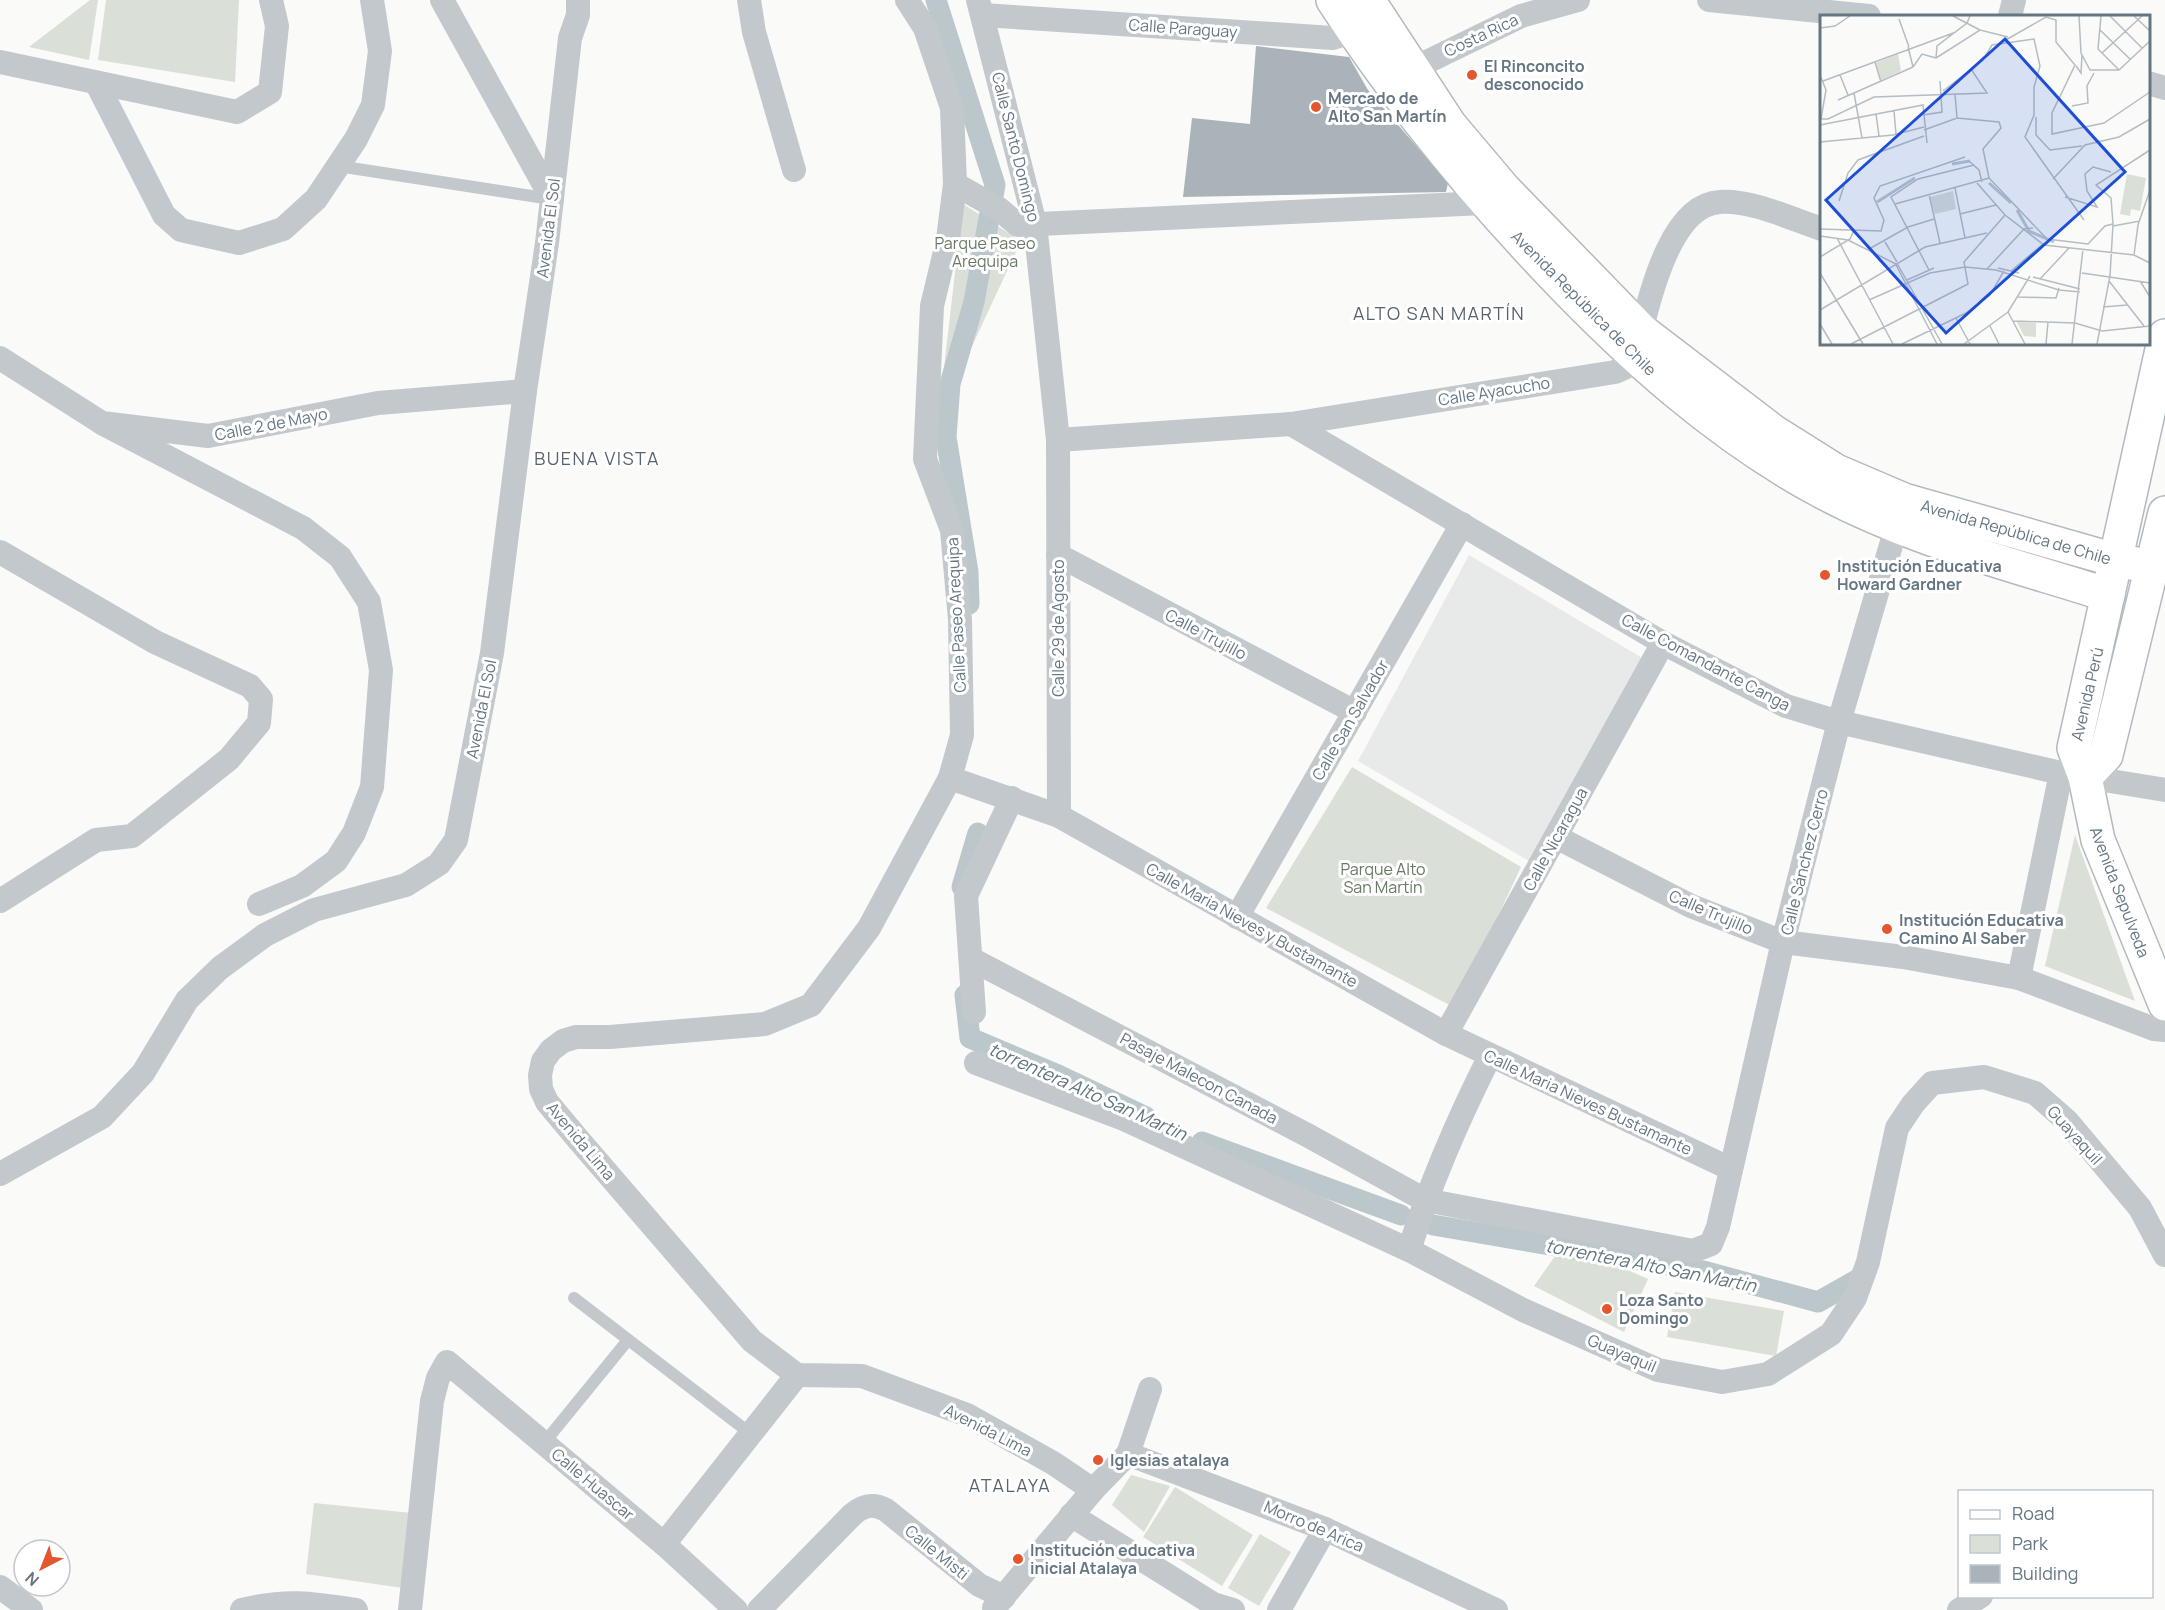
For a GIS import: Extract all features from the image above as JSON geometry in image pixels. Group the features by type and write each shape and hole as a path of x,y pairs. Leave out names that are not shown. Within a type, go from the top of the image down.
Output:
{"street":[{"path":"0,62 237,112 270,92 277,26 271,0"},
{"path":"98,84 164,215 181,230 239,243 283,229 316,199 356,139 373,105 380,51 372,0"},
{"path":"442,0 552,199"},
{"name":"Avenida El Sol","path":"0,1174 102,1117 143,1073 187,1000 220,968 265,935 314,910 406,885 440,864 456,840 492,653 552,199 570,38 578,15 578,0"},
{"path":"749,0 754,32 794,170"},
{"name":"Calle Paseo Arequipa","path":"907,0 925,28 952,108 955,184 948,239 932,306 925,459 952,530 960,620 962,735 950,778"},
{"name":"Avenida República de Chile","path":"1333,0 1366,15 1400,74 1494,196 1704,415 1761,456 1820,491 1901,514 2159,568"},
{"name":"Costa Rica","path":"1400,74 1521,16 1578,0"},
{"path":"1709,0 1859,15"},
{"path":"2010,15 2014,0"},
{"name":"Calle Paraguay","path":"981,7 1333,38 1366,15"},
{"name":"Calle Santo Domingo","path":"981,7 1035,224 1058,440"},
{"path":"2150,84 2165,88"},
{"path":"955,184 999,209 1018,225 1494,196"},
{"path":"1638,344 1667,250 1680,227 1698,208 1719,202 1743,204 1820,229"},
{"path":"2150,331 2165,336"},
{"name":"Avenida Perú","path":"2073,775 2074,748 2165,336"},
{"name":"Calle Ayacucho","path":"1058,440 1291,424 1615,372 1626,367 1638,344"},
{"name":"Calle 2 de Mayo","path":"0,358 102,423 208,436 378,403 525,391"},
{"path":"102,423 303,528 340,557 369,602 381,670 372,787 354,833 336,861 302,886 260,904"},
{"name":"Calle Comandante Canga","path":"1291,424 1663,644 1786,706 1839,722 2073,775 2165,790"},
{"name":"Calle 29 de Agosto","path":"1058,440 1059,816"},
{"name":"Avenida Perú","path":"2073,775 2106,755 2159,568 2165,513"},
{"name":"Avenida República de Chile","path":"1901,514 2108,595"},
{"name":"Calle Sánchez Cerro","path":"1718,1227 1784,942 1839,722 1901,514"},
{"name":"Calle San Salvador","path":"1238,917 1462,524"},
{"path":"0,552 155,642 250,686 261,699 259,723 229,759 132,836 96,840 0,901"},
{"name":"Calle Trujillo","path":"1058,555 1355,712"},
{"name":"Calle Nicaragua","path":"1446,1034 1663,644"},
{"path":"2094,664 2128,671"},
{"path":"2073,775 2019,978 2154,1029 2165,1030"},
{"name":"Avenida Sepulveda","path":"2073,775 2165,1004"},
{"path":"950,778 1059,816"},
{"name":"Avenida Lima","path":"950,778 869,928 811,1005 765,1024 610,1037 576,1037 563,1041 551,1050 543,1061 540,1075 541,1089 547,1102 753,1341 797,1375 862,1376 966,1415 1053,1463 1093,1490"},
{"path":"974,1012 966,896 1012,798"},
{"name":"Calle Maria Nieves y Bustamante","path":"1059,816 1446,1034"},
{"name":"Calle Trujillo","path":"1556,837 1691,906 1784,942 1903,957 2019,978"},
{"name":"Pasaje Malecon Canada","path":"970,959 1307,1135 1425,1200 1693,1251 1711,1244 1718,1227"},
{"name":"Calle Maria Nieves Bustamante","path":"1446,1034 1731,1169"},
{"path":"1409,1250 1425,1200 1454,1127 1490,1056"},
{"name":"Guayaquil","path":"976,1063 1124,1119 1409,1250 1523,1310 1658,1370 1722,1382 1768,1374 1831,1334 1856,1298 1868,1262 1897,1128 1912,1104 1932,1083 1984,1077 2036,1093 2067,1121 2140,1208 2163,1247"},
{"name":"Calle Huascar","path":"410,1610 432,1401 438,1378 447,1362 664,1544 735,1610"},
{"path":"664,1544 797,1375"},
{"path":"998,1604 1071,1515 1128,1454 1150,1389"},
{"name":"Morro de Arica","path":"1128,1454 1326,1528 1496,1610"},
{"name":"Calle Misti","path":"759,1610 857,1510 872,1505 886,1510 979,1585 998,1604"},
{"path":"1071,1515 1213,1604 1233,1610"},
{"path":"1279,1610 1326,1528"},
{"path":"0,1587 18,1606"},
{"path":"1959,1610 1978,1598"},
{"path":"242,1610 276,1602 317,1604 356,1610"}],"lane":[{"path":"338,166 552,199"},
{"path":"574,1298 751,1434"},
{"path":"544,1443 628,1340"}],"shaded area":[{"path":"1469,555 1644,659 1529,861 1358,761"}],"green space":[{"path":"90,0 98,0 89,60 29,47"},
{"path":"106,0 239,0 235,82 98,60"},
{"name":"Parque Paseo Arequipa","path":"963,204 1021,241 938,419"},
{"name":"Parque Alto San Martín","path":"1352,767 1521,867 1455,1008 1266,908"},
{"path":"2075,835 2135,1001 2045,966"},
{"name":"Loza Santo Domingo","path":"1565,1242 1648,1279 1624,1332 1534,1286"},
{"path":"1675,1292 1784,1311 1776,1356 1667,1337"},
{"path":"1131,1475 1170,1486 1144,1532 1112,1505"},
{"path":"1175,1487 1253,1535 1222,1586 1143,1537"},
{"path":"314,1503 412,1513 403,1588 306,1574"},
{"path":"1260,1534 1291,1552 1259,1606 1228,1588"}],"building":[{"name":"Mercado de Alto San Martín","path":"1256,46 1349,57 1368,90 1448,183 1446,192 1183,197 1192,118 1250,124"}],"waterway":[{"name":"torrentera Alto San Martin","path":"936,0 995,185 974,302 950,384 946,437 968,572 969,604"},
{"name":"torrentera Alto San Martin","path":"962,887 978,833"},
{"name":"torrentera Alto San Martin","path":"965,995 970,1038 1058,1075 1146,1117"},
{"name":"torrentera Alto San Martin","path":"1202,1142 1401,1215"},
{"name":"torrentera Alto San Martin","path":"1433,1225 1703,1271 1818,1302 1862,1277"}],"place":[{"name":"El Rinconcito desconocido","path":"1472,75"},
{"name":"Mercado de Alto San Martín","path":"1316,107"},
{"name":"Institución Educativa Howard Gardner","path":"1825,575"},
{"name":"Institución Educativa Camino Al Saber","path":"1887,929"},
{"name":"Loza Santo Domingo","path":"1607,1309"},
{"name":"Iglesias atalaya","path":"1098,1460"},
{"name":"Institución educativa inicial Atalaya","path":"1018,1559"}],"district":[{"name":"ALTO SAN MARTÍN","path":"1439,313"},
{"name":"BUENA VISTA","path":"597,458"},
{"name":"ATALAYA","path":"1010,1485"}]}
